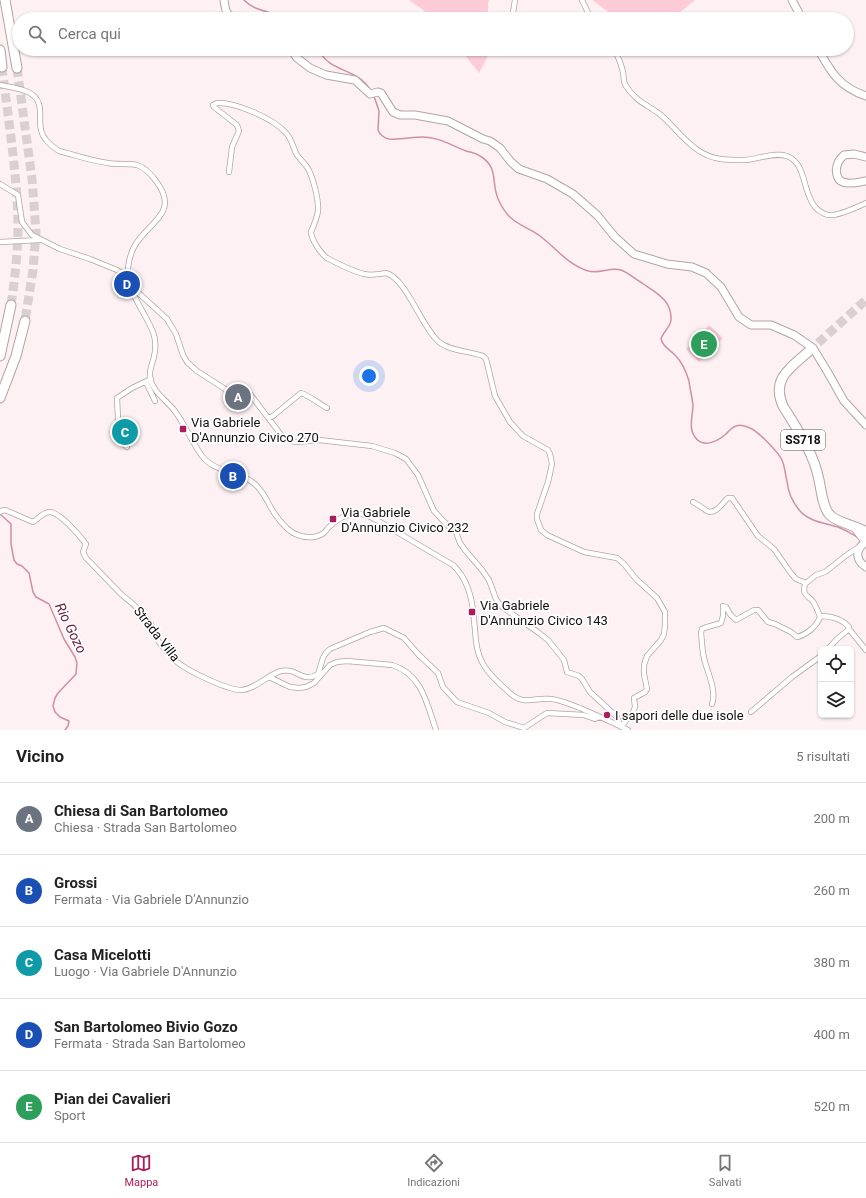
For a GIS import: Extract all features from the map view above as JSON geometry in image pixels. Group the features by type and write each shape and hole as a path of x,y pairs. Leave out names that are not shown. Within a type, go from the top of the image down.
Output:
{"highway":[{"path":"5,0 12,40"},
{"path":"0,50 2,67"},
{"path":"15,56 17,68"},
{"path":"0,356 11,305"},
{"path":"0,398 16,356 25,321"},
{"name":"SS718","path":"808,352 785,374 780,384 780,398 786,411 811,452 817,470 822,496 828,513 832,517 852,525 860,531 864,541"}],"street":[{"path":"224,0 226,12"},
{"path":"513,12 515,0"},
{"path":"582,0 588,12"},
{"path":"792,0 798,12"},
{"path":"296,56 310,68 326,75 355,80 370,94 378,92 381,93 393,112 400,115 416,114 448,121 483,139 490,141 500,148 511,162 519,169 547,179 572,194 597,215 615,237 634,254 667,264 692,267 706,273 721,287 740,317 751,325 771,325 794,335 813,348 844,401 866,425"},
{"path":"617,56 623,73 624,84 632,95 641,103 656,111 689,143 708,156 719,159 745,160 777,155 787,156 795,162 801,171 810,199 821,212 828,216 838,214 866,203"},
{"path":"822,56 836,78 846,87 866,96"},
{"path":"0,85 26,91 31,93 36,98 41,111 40,129 42,136 52,147 59,151 108,163 136,165 144,168 152,174 164,192 166,200 161,216 140,238 134,248 130,258 128,276 129,284 167,319 176,334 187,362 197,371 225,389 243,389 250,394 282,436 286,439 295,442 319,440 372,446 395,453 406,459 418,475 434,511 450,528 456,532 464,550 489,580 500,606 548,640 564,660 567,672 582,678 590,692 617,716 621,726"},
{"path":"229,172 232,148 239,131 237,125 214,107 213,105 217,103 231,105 263,116 280,128 290,138 298,156 308,167 311,174 316,192 318,212 311,235 323,255 354,271 366,275 389,274 402,287 432,334 439,342 486,358 495,396 510,422 524,436 548,450 550,454 552,464 548,482 537,514 538,524 543,532 584,552 617,558 636,579 657,598 666,619 664,634 661,640 647,656 644,665 647,689 645,692 634,698 635,707 633,712 621,726"},
{"path":"866,157 854,154 844,155 837,164 836,171 838,178 842,182 847,183 866,181"},
{"path":"0,184 18,195 22,222 32,235 60,249 117,270 124,275 152,330 155,340 156,350 148,380 155,401"},
{"path":"0,242 42,240"},
{"path":"148,380 182,420 202,456 208,462 224,471 246,478 255,484 262,491 277,518 299,536 307,538 315,537 324,533 343,516 351,513 361,514 377,521 453,565 464,578 470,595 473,607 477,650 482,663 493,677 510,693 521,700 551,699 562,701 600,716 628,730"},
{"path":"127,447 119,440 117,398 148,380"},
{"path":"268,418 273,416 301,393 307,395 315,402 327,408"},
{"path":"693,502 707,511 712,512 728,498 732,498 758,536 774,549 796,579 806,583"},
{"name":"Strada Villa","path":"1,511 5,510 32,522 50,512 60,517 76,531 86,544 83,552 86,558 140,610 150,622 159,642 177,662 184,667 220,685 241,690 246,689 283,670 290,670 308,678 318,676"},
{"path":"712,704 714,699 713,691 703,657 701,631 704,628 721,623 723,606 736,620 754,610 758,610 768,622 791,632 797,637 802,635 818,622 820,616 814,604 806,596 804,586 816,575 825,572 864,541"},
{"path":"864,541 858,552 860,563 866,567"},
{"path":"820,616 831,617 847,625 866,650"},
{"path":"269,677 282,684 299,688 306,687 314,683 318,676 324,653 370,632 384,628 404,638 438,673 442,686 457,702 489,713 505,722 524,728 547,713 584,715 595,719 600,716"},
{"path":"831,646 849,629"},
{"path":"751,712 792,677 818,658"},
{"path":"318,676 330,665 337,662 347,661 398,666 414,678 424,693 436,730"}],"shaded area":[{"path":"409,0 489,0 488,12 425,12"},
{"path":"592,0 695,0 680,12 608,12"},
{"path":"466,56 487,56 479,73"},
{"path":"709,325 723,338 699,362 686,349"}],"waterway":[{"path":"244,0 253,7 269,12"},
{"path":"322,56 330,63 359,78 371,91"},
{"path":"374,96 379,111 378,130 382,136 387,139 429,137 478,155 490,166 499,201 514,221 540,236 574,265 593,272 613,269 621,270 653,290 662,298 669,307 671,320 661,339 665,346 680,361 688,377 693,405 691,421 692,430 698,441 702,443 710,443 719,439 738,425 754,430 768,442 782,460 790,493 797,508 808,518 838,527 857,537"},
{"name":"Rio Gozo","path":"0,514 11,524 11,544 14,560 29,573 33,592 36,597 49,604 64,639 77,663 76,674 58,693 53,706 55,712 60,717 69,721 65,730"}],"tunnel":[{"path":"2,67 14,165 18,223 16,264 11,305"},
{"path":"17,68 32,179 36,232 33,270 25,321"},
{"path":"808,352 866,300"}],"place":[{"name":"San Bartolomeo Bivio Gozo","path":"127,284"},
{"name":"Pian dei Cavalieri","path":"704,344"},
{"name":"Chiesa di San Bartolomeo","path":"238,397"},
{"name":"Via Gabriele D'Annunzio Civico 270","path":"183,429"},
{"name":"Casa Micelotti","path":"125,432"},
{"name":"Grossi","path":"233,476"},
{"name":"Via Gabriele D'Annunzio Civico 232","path":"333,519"},
{"name":"Via Gabriele D'Annunzio Civico 143","path":"472,612"},
{"name":"I sapori delle due isole","path":"607,715"}]}
